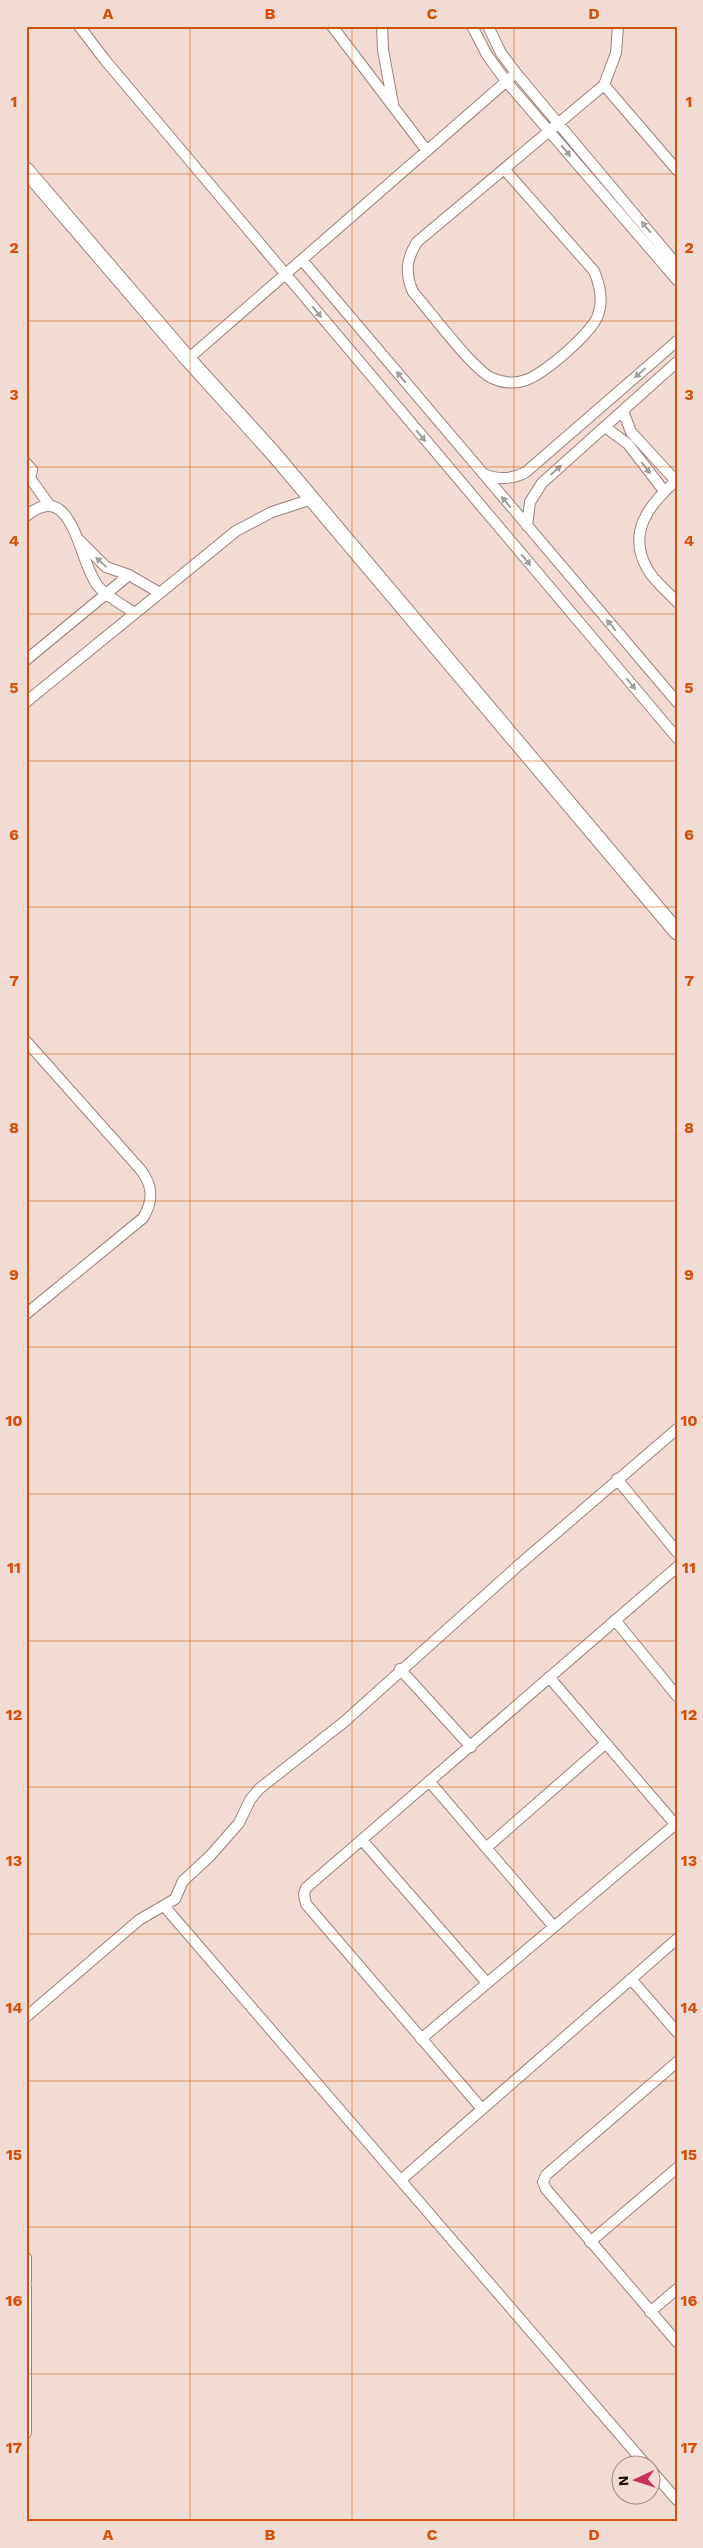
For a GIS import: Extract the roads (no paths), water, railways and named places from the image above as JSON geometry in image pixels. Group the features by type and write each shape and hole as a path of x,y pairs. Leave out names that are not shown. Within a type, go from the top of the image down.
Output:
{"street":[{"path":"79,26 285,274 677,738"},
{"path":"332,26 427,151"},
{"path":"382,26 383,50 393,107"},
{"path":"472,26 487,56 506,81 676,277"},
{"path":"488,26 501,53 516,73 677,265"},
{"path":"504,169 594,272 600,284 601,298 599,312 594,325 535,377 512,383 495,380 480,371 413,292 407,272 410,256 417,242 604,85 616,53 618,26"},
{"path":"188,359 516,73"},
{"path":"604,85 677,170"},
{"path":"26,170 188,359 273,452 677,932"},
{"path":"302,260 677,702"},
{"path":"482,473 502,478 526,472 677,341"},
{"path":"527,526 528,510 537,489 677,362"},
{"path":"623,412 632,432 676,481 655,499 644,515 640,534 641,553 648,571 677,602"},
{"path":"606,427 628,444 664,491"},
{"path":"26,463 32,470 28,480 50,506"},
{"path":"26,702 242,528 272,512 312,499"},
{"path":"26,516 40,507 55,507 66,515 79,540 106,567 129,575 160,593"},
{"path":"79,540 81,553 94,579 107,593 135,613"},
{"path":"26,660 129,575"},
{"path":"26,1040 143,1173 150,1188 151,1198 143,1218 28,1308"},
{"path":"26,2017 139,1920 175,1899 183,1882 236,1828 250,1800 259,1789 344,1722 400,1669 677,1429"},
{"path":"618,1479 677,1552"},
{"path":"482,2109 306,1904 304,1899 306,1888 677,1567"},
{"path":"615,1620 677,1696"},
{"path":"400,1669 471,1747"},
{"path":"421,2039 676,1823 549,1677"},
{"path":"486,1848 606,1743"},
{"path":"429,1781 554,1927"},
{"path":"362,1840 487,1983"},
{"path":"164,1906 638,2456"},
{"path":"400,2180 677,1939"},
{"path":"631,1979 677,2032"},
{"path":"677,2062 544,2178 546,2189 677,2342"},
{"path":"590,2242 677,2168"},
{"path":"26,2258 26,2281"},
{"path":"26,2285 26,2433"},
{"path":"650,2312 677,2289"},
{"path":"660,2480 677,2500"}]}
